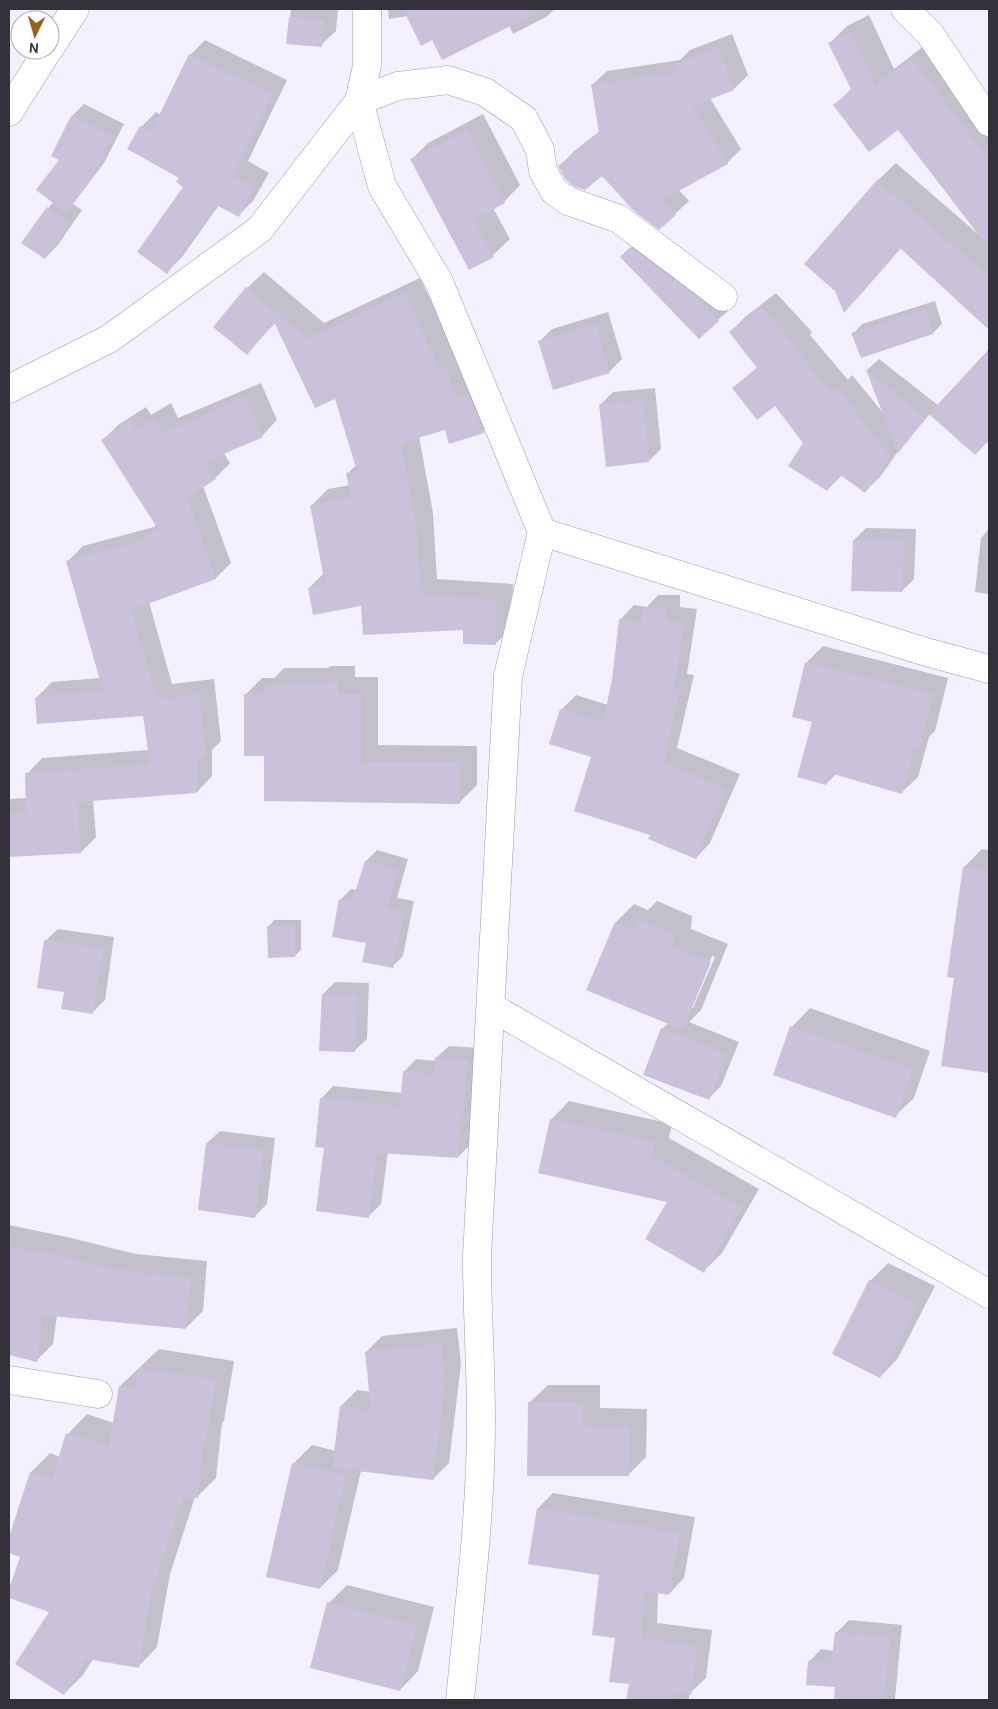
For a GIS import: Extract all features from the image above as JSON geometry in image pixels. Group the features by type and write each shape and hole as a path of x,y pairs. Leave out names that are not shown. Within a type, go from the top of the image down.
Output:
{"street":[{"path":"60,32 75,9"},
{"path":"367,9 367,66 360,101 382,186 439,282 542,532 508,676 477,1256 477,1324 481,1420 477,1523 460,1700"},
{"path":"906,9 930,34 989,122"},
{"path":"9,112 42,60"},
{"path":"9,389 109,340 260,229 360,101 398,86 448,80 485,92 524,119 540,150 543,171 554,191 568,201 619,219 722,297"},
{"path":"542,532 926,652 989,669"},
{"path":"491,1007 989,1294"},
{"path":"9,1380 98,1394"}],"building":[{"path":"403,9 545,9 442,60 432,40 421,46"},
{"path":"289,17 324,20 322,47 286,44"},
{"path":"851,32 876,85 911,58 989,159 989,248 898,130 869,152 833,105 852,91 828,43"},
{"path":"718,47 734,90 693,106 728,164 662,200 676,215 659,230 633,210 602,176 585,190 575,187 566,180 558,166 599,133 591,84 678,72 675,64"},
{"path":"189,54 273,95 233,176 255,188 239,217 216,205 167,274 137,252 183,187 176,182 179,178 127,149 140,126 151,132"},
{"path":"71,116 113,136 93,176 66,213 36,190 59,160 51,156"},
{"path":"467,130 505,203 474,220 494,257 469,270 410,159"},
{"path":"877,180 989,276 989,330 900,248 844,313 835,291 804,264"},
{"path":"47,207 70,223 45,259 21,243"},
{"path":"630,247 696,296 719,321 699,339 620,257"},
{"path":"246,287 307,339 404,293 440,369 447,367 456,398 468,394 484,433 449,444 445,430 401,443 417,530 421,595 497,600 496,645 463,644 463,630 363,635 361,606 313,615 308,588 325,584 310,505 351,497 346,473 357,471 335,399 315,408 274,322 247,355 213,327"},
{"path":"761,307 798,348 796,350 833,394 837,388 891,457 865,493 839,474 827,491 788,466 803,443 775,406 757,420 732,388 757,368 729,332"},
{"path":"925,309 933,334 861,358 851,333"},
{"path":"596,324 610,373 553,390 538,341"},
{"path":"989,349 989,440 975,455 929,414"},
{"path":"866,370 926,418 898,453"},
{"path":"245,397 263,437 205,462 216,479 187,498 216,579 131,610 157,699 199,694 206,757 197,758 197,793 77,802 81,853 9,857 9,813 26,813 25,773 150,764 143,716 37,724 35,697 103,691 66,561 147,539 145,534 158,529 101,440 130,421 136,430 155,418 162,433"},
{"path":"643,400 649,462 606,467 599,404"},
{"path":"853,540 904,541 902,592 851,591"},
{"path":"643,609 666,609 666,621 684,623 674,688 680,689 664,762 726,789 696,859 648,839 650,835 574,811 591,757 549,744 560,709 603,722 612,680 619,619 642,622"},
{"path":"805,662 933,694 919,749 915,748 902,794 830,773 826,785 797,777 812,722 792,717"},
{"path":"338,682 338,694 361,694 361,762 460,762 460,804 264,801 264,756 244,756 244,694 265,695 265,685"},
{"path":"365,861 398,870 387,908 404,912 393,968 362,962 366,943 332,937 339,899 352,902"},
{"path":"963,867 989,871 989,1073 941,1066 954,978 947,977"},
{"path":"637,919 674,934 673,947 711,962 683,1030 586,990 615,922 633,929"},
{"path":"295,925 295,957 268,958 267,926"},
{"path":"44,940 103,949 93,1014 61,1009 64,992 37,988"},
{"path":"322,994 357,995 355,1052 319,1051"},
{"path":"790,1026 913,1069 896,1118 773,1075"},
{"path":"661,1028 727,1054 709,1100 643,1075"},
{"path":"435,1057 468,1060 458,1158 377,1153 369,1218 316,1211 324,1148 315,1147 320,1098 400,1106 403,1071 434,1074"},
{"path":"550,1119 655,1142 652,1156 742,1208 704,1273 645,1239 667,1202 538,1173"},
{"path":"206,1143 263,1150 255,1218 198,1210"},
{"path":"9,1246 49,1253 118,1270 191,1278 186,1329 42,1315 37,1362 9,1355"},
{"path":"869,1280 917,1304 880,1378 832,1354"},
{"path":"441,1343 445,1381 433,1480 332,1468 340,1406 371,1410 365,1352"},
{"path":"139,1368 216,1380 206,1441 203,1441 198,1498 183,1497 151,1594 139,1668 87,1659 64,1695 15,1664 49,1612 9,1598 9,1589 20,1557 9,1553 9,1537 30,1472 52,1479 66,1433 109,1446 119,1386 135,1388"},
{"path":"528,1402 583,1402 582,1426 629,1427 629,1476 527,1476"},
{"path":"292,1463 346,1475 320,1589 266,1577"},
{"path":"537,1508 680,1533 669,1595 644,1591 642,1638 697,1646 691,1695 675,1693 675,1700 626,1700 629,1684 609,1682 615,1638 592,1635 599,1575 528,1564"},
{"path":"327,1602 417,1626 400,1691 310,1668"},
{"path":"835,1632 890,1637 884,1700 834,1700 835,1687 806,1685 808,1661 831,1664"}]}
